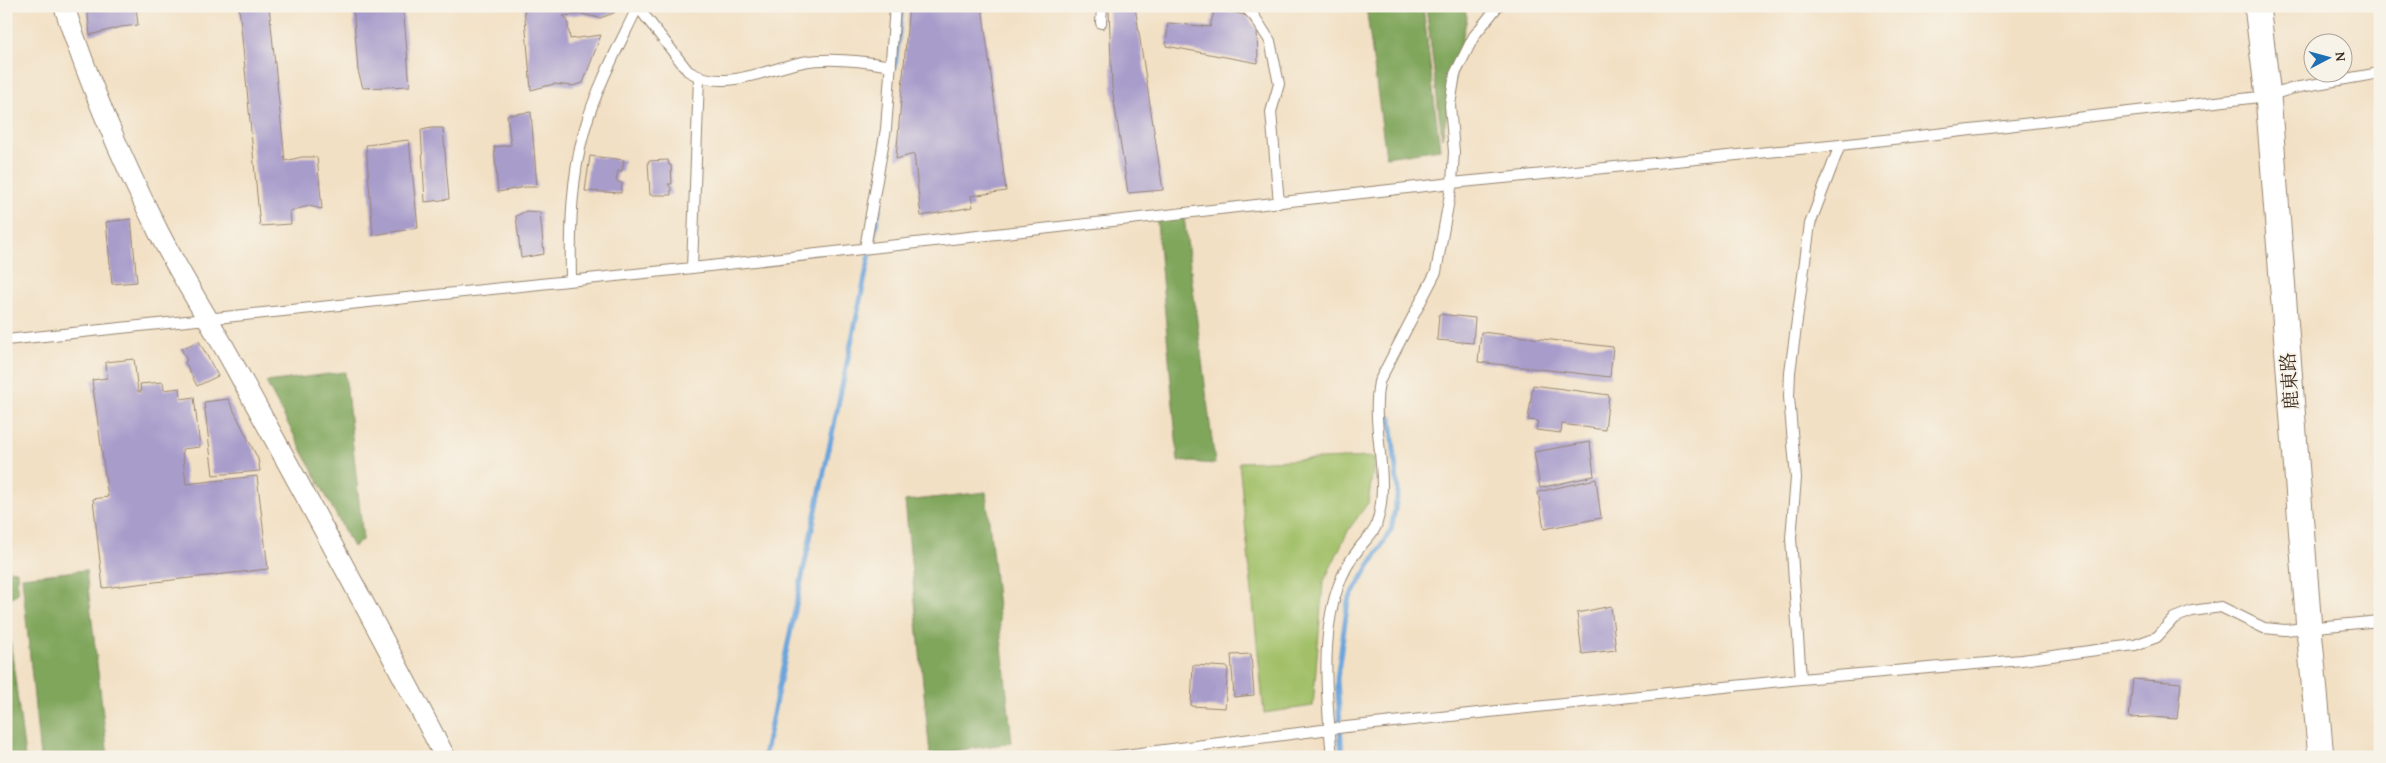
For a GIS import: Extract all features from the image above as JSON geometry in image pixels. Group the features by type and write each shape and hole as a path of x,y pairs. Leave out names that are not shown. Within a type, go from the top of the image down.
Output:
{"street":[{"path":"64,6 74,38 114,136 159,234 209,318 381,634 445,757"},
{"name":"鹿東路","path":"2257,6 2268,96 2309,629 2321,757"}],"lane":[{"path":"865,248 883,149 895,6"},
{"path":"1100,24 1102,6"},
{"path":"1244,6 1254,16 1270,41 1279,84 1271,112 1279,203"},
{"path":"1332,757 1329,729 1327,639 1331,610 1338,585 1357,550 1376,527 1381,495 1382,460 1376,400 1379,382 1436,272 1452,183 1454,152 1450,106 1455,74 1474,36 1498,6"},
{"path":"571,279 571,210 585,128 595,100 638,7 688,71 699,78 715,81 758,74 804,62 862,61 891,66"},
{"path":"6,340 571,279 692,268 1452,183 1840,146 2268,96 2294,88 2380,73"},
{"path":"692,268 699,78"},
{"path":"1801,679 1791,538 1796,478 1789,397 1790,372 1810,224 1840,146"},
{"path":"1109,757 1346,727 1801,679 2022,660 2136,645 2156,637 2174,618 2192,611 2222,607 2264,628 2285,630 2380,621"}],"green space":[{"path":"1366,6 1423,6 1440,149 1386,157"},
{"path":"1426,6 1464,6 1467,17 1442,138"},
{"path":"1184,217 1215,464 1178,461 1157,222"},
{"path":"345,372 363,539 353,547 266,382"},
{"path":"1375,457 1368,503 1349,529 1323,583 1313,706 1264,713 1239,462"},
{"path":"986,492 1012,743 930,754 905,501"},
{"path":"6,570 17,571 18,593 6,601"},
{"path":"86,570 108,757 40,757 22,577"},
{"path":"6,607 25,757 6,757"}],"building":[{"path":"87,6 136,6 138,25 121,27 90,35"},
{"path":"239,6 269,6 285,161 302,157 317,157 322,209 309,206 290,211 291,224 260,226"},
{"path":"353,6 403,6 410,86 363,88 358,71"},
{"path":"524,6 618,6 614,13 600,18 581,14 563,16 567,19 570,39 601,35 583,83 572,86 554,84 531,90"},
{"path":"909,6 982,6 1006,191 971,196 973,207 921,216 914,154 896,159"},
{"path":"1135,7 1163,190 1128,193 1112,87 1109,9"},
{"path":"1215,7 1247,16 1257,30 1258,63 1166,46 1168,23 1210,27"},
{"path":"531,112 537,187 525,187 498,192 494,147 511,145 507,115"},
{"path":"443,128 449,199 425,202 421,130"},
{"path":"409,140 418,228 373,235 366,145"},
{"path":"590,156 624,160 622,171 618,171 616,181 622,183 621,193 585,191"},
{"path":"668,160 669,165 671,165 672,184 668,184 671,188 671,195 650,195 648,161"},
{"path":"526,211 540,212 544,254 521,258 516,216"},
{"path":"131,219 137,282 112,284 106,222"},
{"path":"1439,314 1475,318 1473,343 1437,340"},
{"path":"1481,332 1613,347 1610,377 1478,362"},
{"path":"199,341 218,376 197,386 181,349"},
{"path":"134,359 138,392 141,392 140,384 163,382 164,390 180,388 181,399 194,397 200,447 182,449 186,484 257,476 268,569 103,588 93,499 108,497 92,380 107,378 106,362"},
{"path":"1533,385 1609,395 1605,430 1562,424 1561,433 1536,430 1538,421 1528,420"},
{"path":"228,399 258,459 260,471 213,475 204,402"},
{"path":"1590,442 1594,476 1540,488 1534,452"},
{"path":"1596,479 1601,518 1544,529 1538,492"},
{"path":"1611,606 1616,650 1582,654 1577,613"},
{"path":"1251,654 1254,695 1234,697 1231,655"},
{"path":"1193,665 1228,667 1225,708 1191,706"},
{"path":"2133,679 2181,683 2177,719 2129,718"}],"waterway":[{"path":"895,67 902,6"},
{"path":"764,757 879,211 884,169"},
{"path":"1342,757 1337,679 1348,601 1391,530 1398,492 1391,418"}]}
